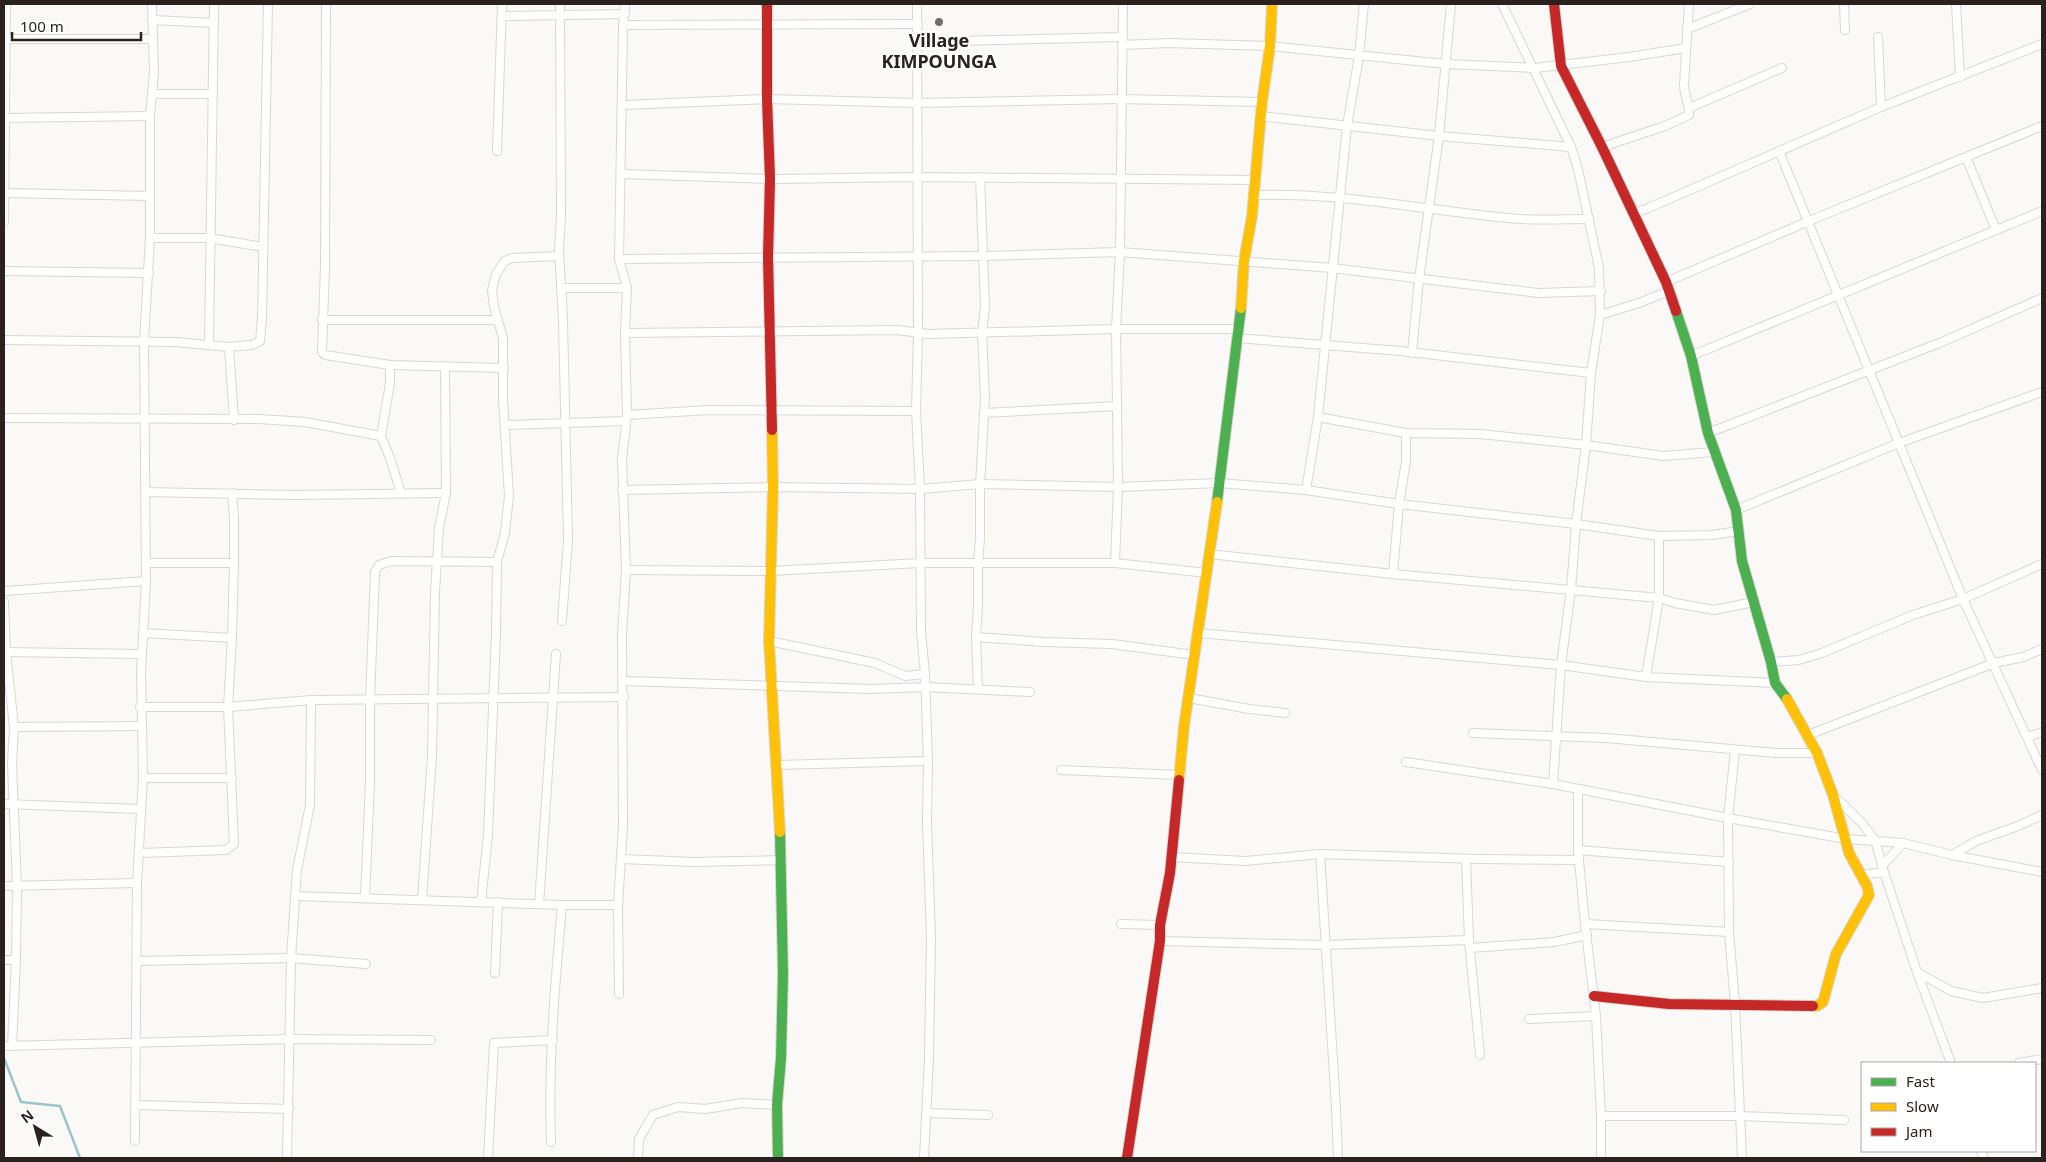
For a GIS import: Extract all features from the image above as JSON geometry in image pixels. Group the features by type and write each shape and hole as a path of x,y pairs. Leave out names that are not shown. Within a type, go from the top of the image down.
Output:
{"street":[{"path":"4,222 6,4"},
{"path":"135,1141 137,883 143,778 140,707 141,654 146,581 144,341 149,273 150,116 154,72 152,4"},
{"path":"209,346 209,238 214,4"},
{"path":"4,340 144,341 229,347 258,343 261,337 268,4"},
{"path":"326,4 325,267 321,349 323,354 390,365 504,368"},
{"path":"497,151 502,4"},
{"path":"560,4 559,256 568,540 562,621"},
{"path":"619,994 618,905 622,859 624,697 622,635 626,570 622,460 626,418 625,334 627,288 619,260 626,4"},
{"path":"767,4 767,99 770,179 768,257 773,487 769,641 782,860 783,1006 777,1105 778,1158"},
{"path":"918,4 918,333 916,411 920,489 921,631 926,674 931,984 924,1158"},
{"path":"1115,563 1118,487 1116,329 1120,252 1119,178 1123,4"},
{"path":"1127,1158 1160,941 1160,925 1172,857 1184,726 1207,573 1238,334 1244,261 1254,195 1260,116 1270,46 1272,4"},
{"path":"1306,490 1318,417 1347,126 1359,56 1364,4"},
{"path":"1412,352 1439,136 1451,4"},
{"path":"1502,4 1571,147 1578,169 1599,268 1600,315 1591,373 1586,445 1561,665 1558,735 1553,784"},
{"path":"1554,4 1561,66 1602,146 1668,286 1691,356 1708,434 1736,510 1742,561 1771,662 1775,683 1788,701 1818,752 1833,795 1849,853 1869,895 1838,948 1826,994 1817,1006 1669,1004 1594,996"},
{"path":"1602,146 1688,117 1689,108 1684,97 1689,4"},
{"path":"1687,29 1750,4"},
{"path":"1844,4 1845,30"},
{"path":"1956,4 1960,77"},
{"path":"502,16 625,14"},
{"path":"152,20 214,23"},
{"path":"624,25 918,24"},
{"path":"1878,38 1880,108"},
{"path":"5,39 152,39"},
{"path":"918,42 1122,41 1270,46 1445,64 1534,68 1561,66 1686,48"},
{"path":"1633,213 1880,108 2042,44"},
{"path":"1689,108 1782,68"},
{"path":"152,94 212,94"},
{"path":"623,104 767,99 918,103 1120,100 1262,102"},
{"path":"5,118 150,116"},
{"path":"1260,116 1439,136 1571,147"},
{"path":"1600,315 1645,301 1668,286 1809,221 2042,126"},
{"path":"1779,151 1963,598 2042,770"},
{"path":"1966,157 1996,230"},
{"path":"622,174 770,179 918,176 1255,180"},
{"path":"978,689 976,637 980,484 985,398 982,333 985,306 980,177"},
{"path":"4,193 149,196"},
{"path":"1254,195 1284,194 1341,198 1510,218 1589,219"},
{"path":"1691,356 2042,211"},
{"path":"150,238 209,238 263,247"},
{"path":"619,260 983,256 1120,252 1332,268 1538,293 1600,291"},
{"path":"481,902 488,834 497,562 505,533 509,496 503,399 503,338 492,290 500,266 505,261 512,258 559,256"},
{"path":"4,271 149,273"},
{"path":"561,288 627,288"},
{"path":"1708,434 1942,342 2042,298"},
{"path":"322,320 498,320"},
{"path":"625,334 897,330 928,334 1116,329 1238,334 1325,346 1412,352 1591,373"},
{"path":"229,347 234,420"},
{"path":"390,365 390,383 380,436 390,458 401,493"},
{"path":"422,900 432,756 432,700 439,528 446,493 445,366"},
{"path":"1736,510 1899,443 2042,392"},
{"path":"984,413 1117,406"},
{"path":"506,425 565,424 708,410 916,411"},
{"path":"1318,417 1406,433 1480,434 1586,445 1663,456 1714,452"},
{"path":"4,418 258,419 305,422 380,436"},
{"path":"1392,574 1399,504 1406,461 1406,433"},
{"path":"622,490 773,487 920,489 980,484 1118,487 1219,483 1306,490 1399,504 1576,524 1659,536 1712,535 1739,531"},
{"path":"145,492 295,495 446,493"},
{"path":"140,853 226,850 231,848 235,840 228,707 234,563 232,493"},
{"path":"1646,677 1659,598 1659,536"},
{"path":"1209,554 1392,574 1659,598 1675,604 1714,610 1754,602"},
{"path":"365,898 375,572 379,564 392,561 497,562"},
{"path":"626,570 772,571 978,562 1115,563 1207,573"},
{"path":"146,563 234,563"},
{"path":"1771,662 1799,660 1822,653 1914,615 1963,598 2042,564"},
{"path":"4,591 146,581"},
{"path":"4,602 5,652 14,726 12,804 17,887 16,960 8,1046 290,1039 431,1040"},
{"path":"1198,632 1561,665 1646,677 1775,683"},
{"path":"143,633 232,638"},
{"path":"976,637 1112,644 1194,655"},
{"path":"769,641 876,663 906,676 926,674"},
{"path":"1808,735 1994,663 2023,657 2042,649"},
{"path":"5,652 141,654"},
{"path":"539,904 556,654"},
{"path":"624,681 871,689 926,687 1030,692"},
{"path":"140,707 228,707 312,700 624,697"},
{"path":"1189,698 1249,709 1285,713"},
{"path":"288,1158 291,958 297,870 310,805 312,700"},
{"path":"14,726 142,726"},
{"path":"1473,732 1558,735 1776,753 1818,752"},
{"path":"2028,737 2042,732"},
{"path":"1736,750 1728,818 1729,932 1735,1004 1742,1158"},
{"path":"776,765 928,761"},
{"path":"1406,762 1553,784 1728,818 1846,838 1903,843 1952,855 2042,872"},
{"path":"1061,770 1181,775"},
{"path":"143,778 232,778"},
{"path":"1578,789 1578,850 1584,924 1587,935 1596,1016 1601,1158"},
{"path":"1833,795 1855,816 1875,840 1917,972 1951,1062"},
{"path":"4,804 141,809"},
{"path":"1952,855 1976,841 2042,815"},
{"path":"1861,875 1883,869 1903,843"},
{"path":"1578,850 1729,862"},
{"path":"1172,857 1252,860 1320,854 1466,859 1579,860"},
{"path":"1320,854 1338,1158"},
{"path":"622,859 694,862 782,860"},
{"path":"1466,859 1469,944 1480,1055"},
{"path":"4,886 137,883"},
{"path":"295,896 562,905 618,905"},
{"path":"495,973 498,902"},
{"path":"551,1142 550,1097 555,982 562,905"},
{"path":"1121,924 1160,925"},
{"path":"1584,924 1729,932"},
{"path":"1160,941 1325,945 1469,944 1554,942 1587,935"},
{"path":"137,961 291,958 366,964"},
{"path":"4,960 16,960"},
{"path":"1917,972 1951,991 1983,998 2042,988"},
{"path":"1529,1019 1596,1016"},
{"path":"488,1158 494,1043 553,1040"},
{"path":"2025,1062 2042,1059"},
{"path":"638,1158 639,1139 653,1115 678,1107 704,1109 742,1103 777,1105"},
{"path":"136,1105 289,1108"},
{"path":"926,1113 988,1115"},
{"path":"1601,1116 1739,1116 1844,1120"}],"waterway":[{"path":"4,1058 21,1102 60,1106 80,1158"}],"traffic: fast":[{"path":"1217,502 1241,308"},
{"path":"1676,311 1691,356 1708,433 1736,510 1742,561 1771,662 1775,683 1787,699"},
{"path":"778,1158 777,1105 781,1058 783,974 780,832"}],"traffic: slow":[{"path":"1241,308 1244,261 1252,216 1262,102 1270,46 1272,4"},
{"path":"772,430 773,487 769,641 780,832"},
{"path":"1179,780 1184,726 1217,502"},
{"path":"1787,699 1817,753 1833,795 1849,853 1867,886 1869,895 1836,954 1823,1002 1813,1006"}],"traffic: jam":[{"path":"767,4 767,99 770,179 768,257 772,430"},
{"path":"1554,4 1561,66 1666,282 1676,311"},
{"path":"1127,1158 1160,941 1160,925 1170,873 1179,780"},
{"path":"1594,996 1669,1004 1813,1006"}],"place":[{"name":"Village KIMPOUNGA","path":"939,22"}]}
